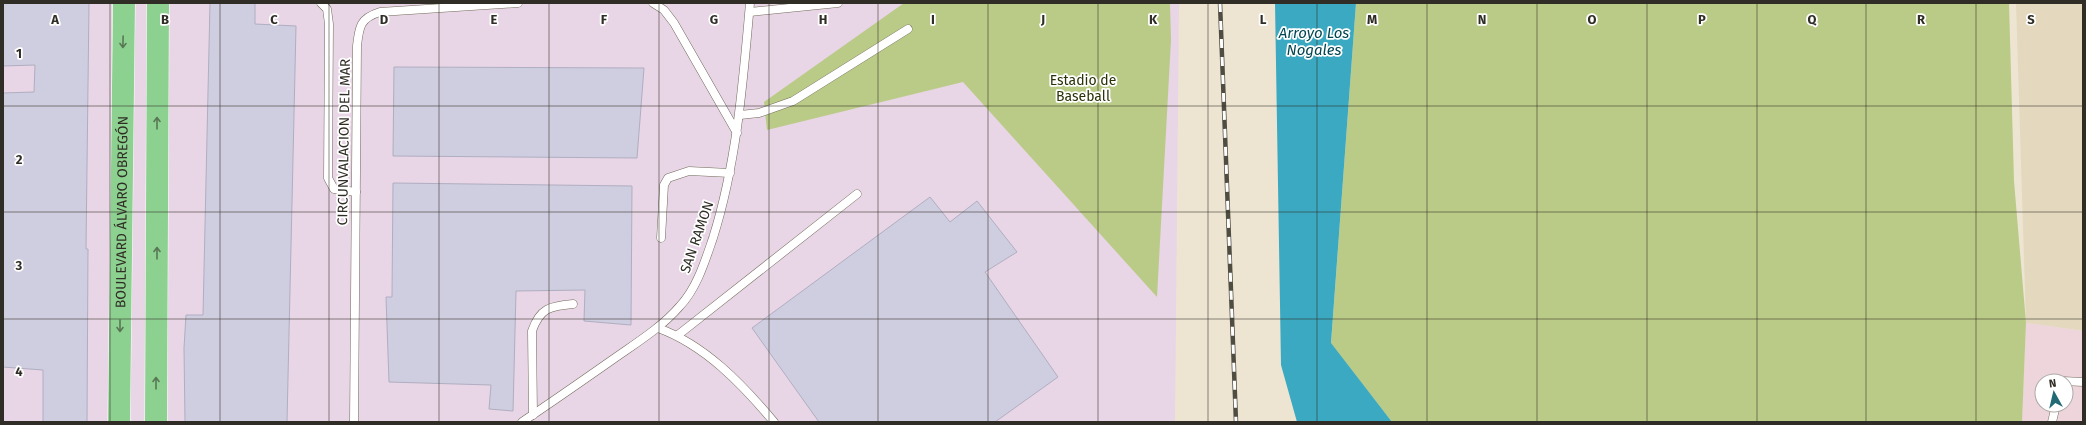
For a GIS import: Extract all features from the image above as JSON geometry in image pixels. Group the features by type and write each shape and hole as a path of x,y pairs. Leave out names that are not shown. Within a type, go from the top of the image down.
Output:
{"highway":[{"name":"BOULEVARD ÁLVARO OBREGÓN","path":"119,422 124,3"},
{"path":"156,422 158,3"}],"lane":[{"path":"321,3 327,10 329,24 328,178 334,189 356,192"},
{"name":"CIRCUNVALACION DEL MAR","path":"354,422 358,46 359,32 362,23 369,15 380,12 518,3"},
{"path":"653,3 664,10 674,22 737,133"},
{"name":"SAN RAMON","path":"522,422 658,328 681,305 695,283 708,254 719,219 730,173 740,115 750,3"},
{"path":"750,12 838,3"},
{"path":"740,115 759,113 793,101 908,29"},
{"path":"661,238 664,185 668,178 689,171 730,173"},
{"path":"678,335 857,194"},
{"path":"532,415 532,331 537,318 548,308 573,304"},
{"path":"658,328 678,335 701,351 743,387 774,422"}],"shaded area":[{"path":"3,3 1179,3 1175,422 3,422"},
{"path":"2016,3 2083,3 2083,331 2026,323"},
{"path":"2026,323 2083,331 2083,422 2022,422"}],"green space":[{"name":"Estadio de Baseball","path":"904,3 1170,3 1171,40 1157,297 963,82 767,130 764,102"},
{"path":"1356,3 2009,3 2014,181 2026,323 2022,422 1392,422 1331,344"}],"water":[{"name":"Arroyo Los Nogales","path":"1275,3 1356,3 1331,343 1392,422 1297,422 1281,365"}],"building":[{"path":"3,3 89,3 86,249 88,249 87,422 43,422 43,370 3,367 3,93 34,92 35,65 3,66"},
{"path":"210,3 255,3 255,24 296,26 287,422 185,422 184,348 186,315 203,315"},
{"path":"394,67 644,68 637,158 393,156"},
{"path":"393,183 632,186 631,325 584,321 585,290 516,291 513,411 489,409 491,385 389,382 386,297 392,297"},
{"path":"930,197 950,222 977,201 1017,252 985,272 1058,377 995,422 819,422 752,328"}],"railway":[{"path":"1220,3 1236,422"}]}
